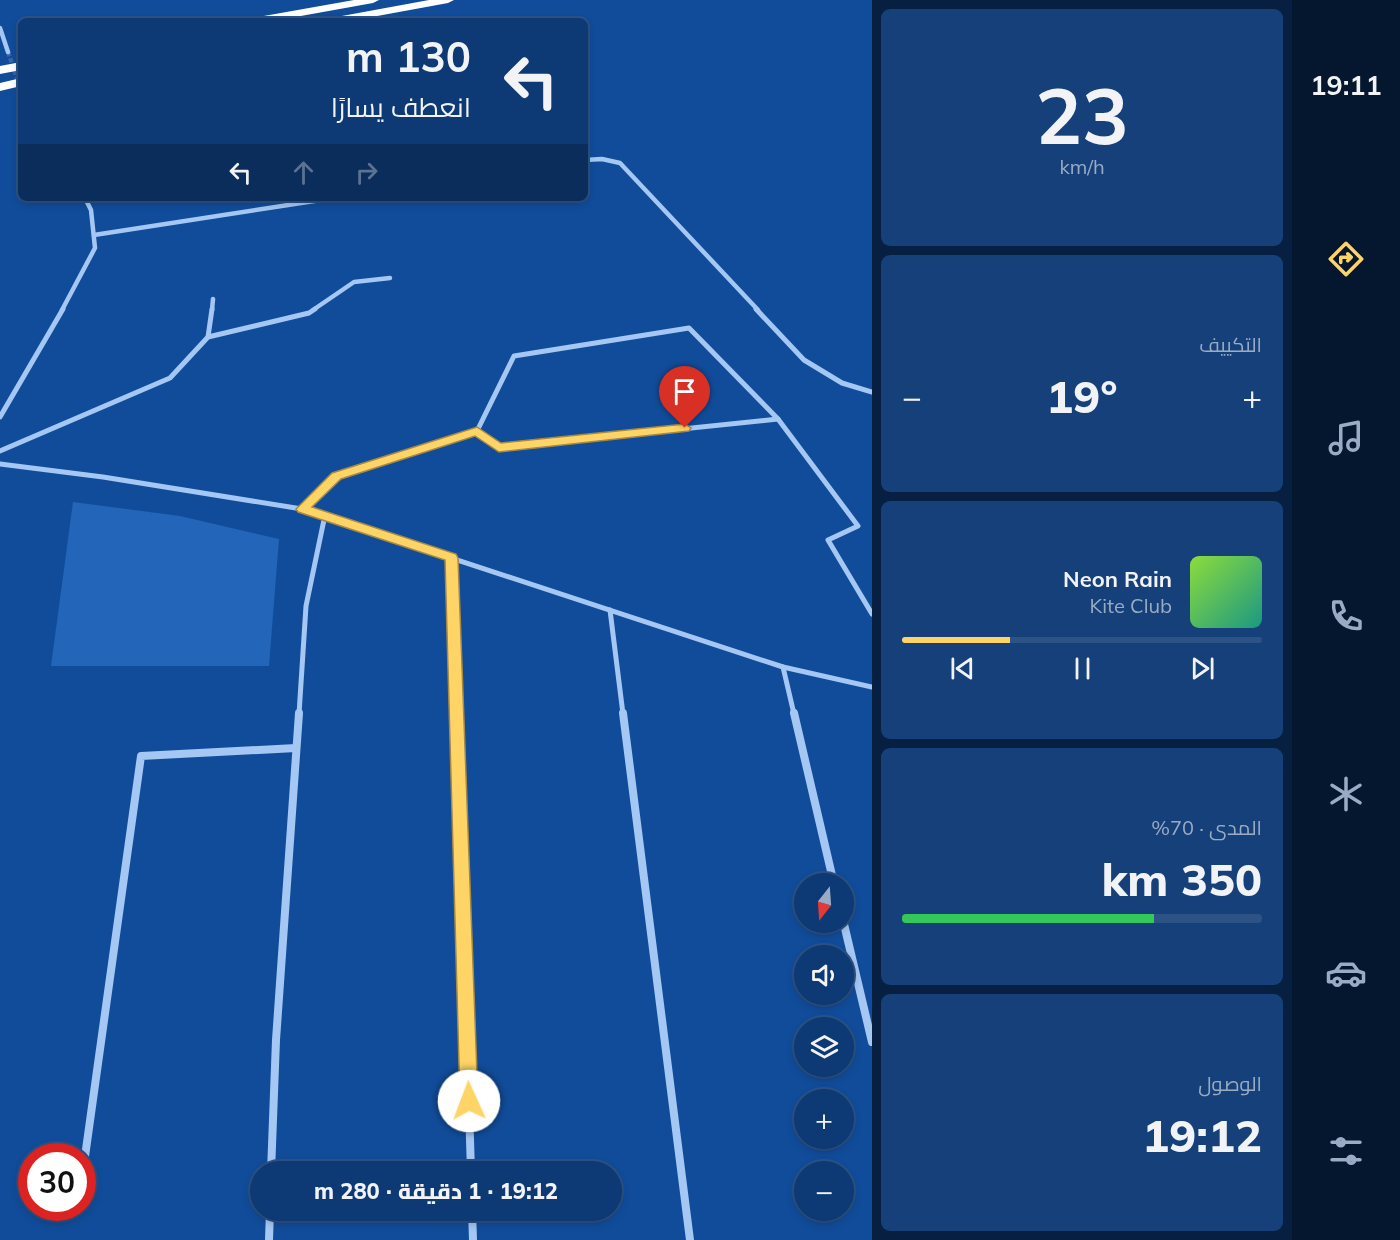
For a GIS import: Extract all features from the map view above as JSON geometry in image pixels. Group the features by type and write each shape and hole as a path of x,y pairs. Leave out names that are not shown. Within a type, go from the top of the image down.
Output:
{"highway":[{"path":"270,18 373,0"},
{"path":"348,18 448,0"},
{"path":"0,70 18,67"},
{"path":"0,87 18,83"}],"street":[{"path":"0,27 8,52"},
{"path":"588,160 602,159 620,164 804,360 843,383 872,392"},
{"path":"0,417 59,316 95,248 91,210 86,201"},
{"path":"94,235 315,201"},
{"path":"0,451 170,378 208,337 309,313 354,282 390,278"},
{"path":"208,337 213,298"},
{"path":"302,509 337,476 477,431 514,356 688,328 778,418 858,526 828,540 872,614"},
{"path":"477,431 499,448 778,418"},
{"path":"0,464 113,479 302,509 783,667 872,687"},
{"path":"271,1161 276,1040 306,606 325,515"},
{"path":"452,558 471,1161"},
{"path":"610,610 690,1240"},
{"path":"783,667 831,873"},
{"path":"87,1143 141,756 296,748"},
{"path":"846,933 872,1042"},
{"path":"269,1240 270,1221"},
{"path":"472,1221 473,1240"}],"shaded area":[{"path":"73,502 180,516 279,539 269,666 51,666"}],"tunnel":[{"path":"8,52 18,80"}],"route":[{"path":"469,1101 452,558 302,509 337,476 477,431 499,448 685,428"}]}
